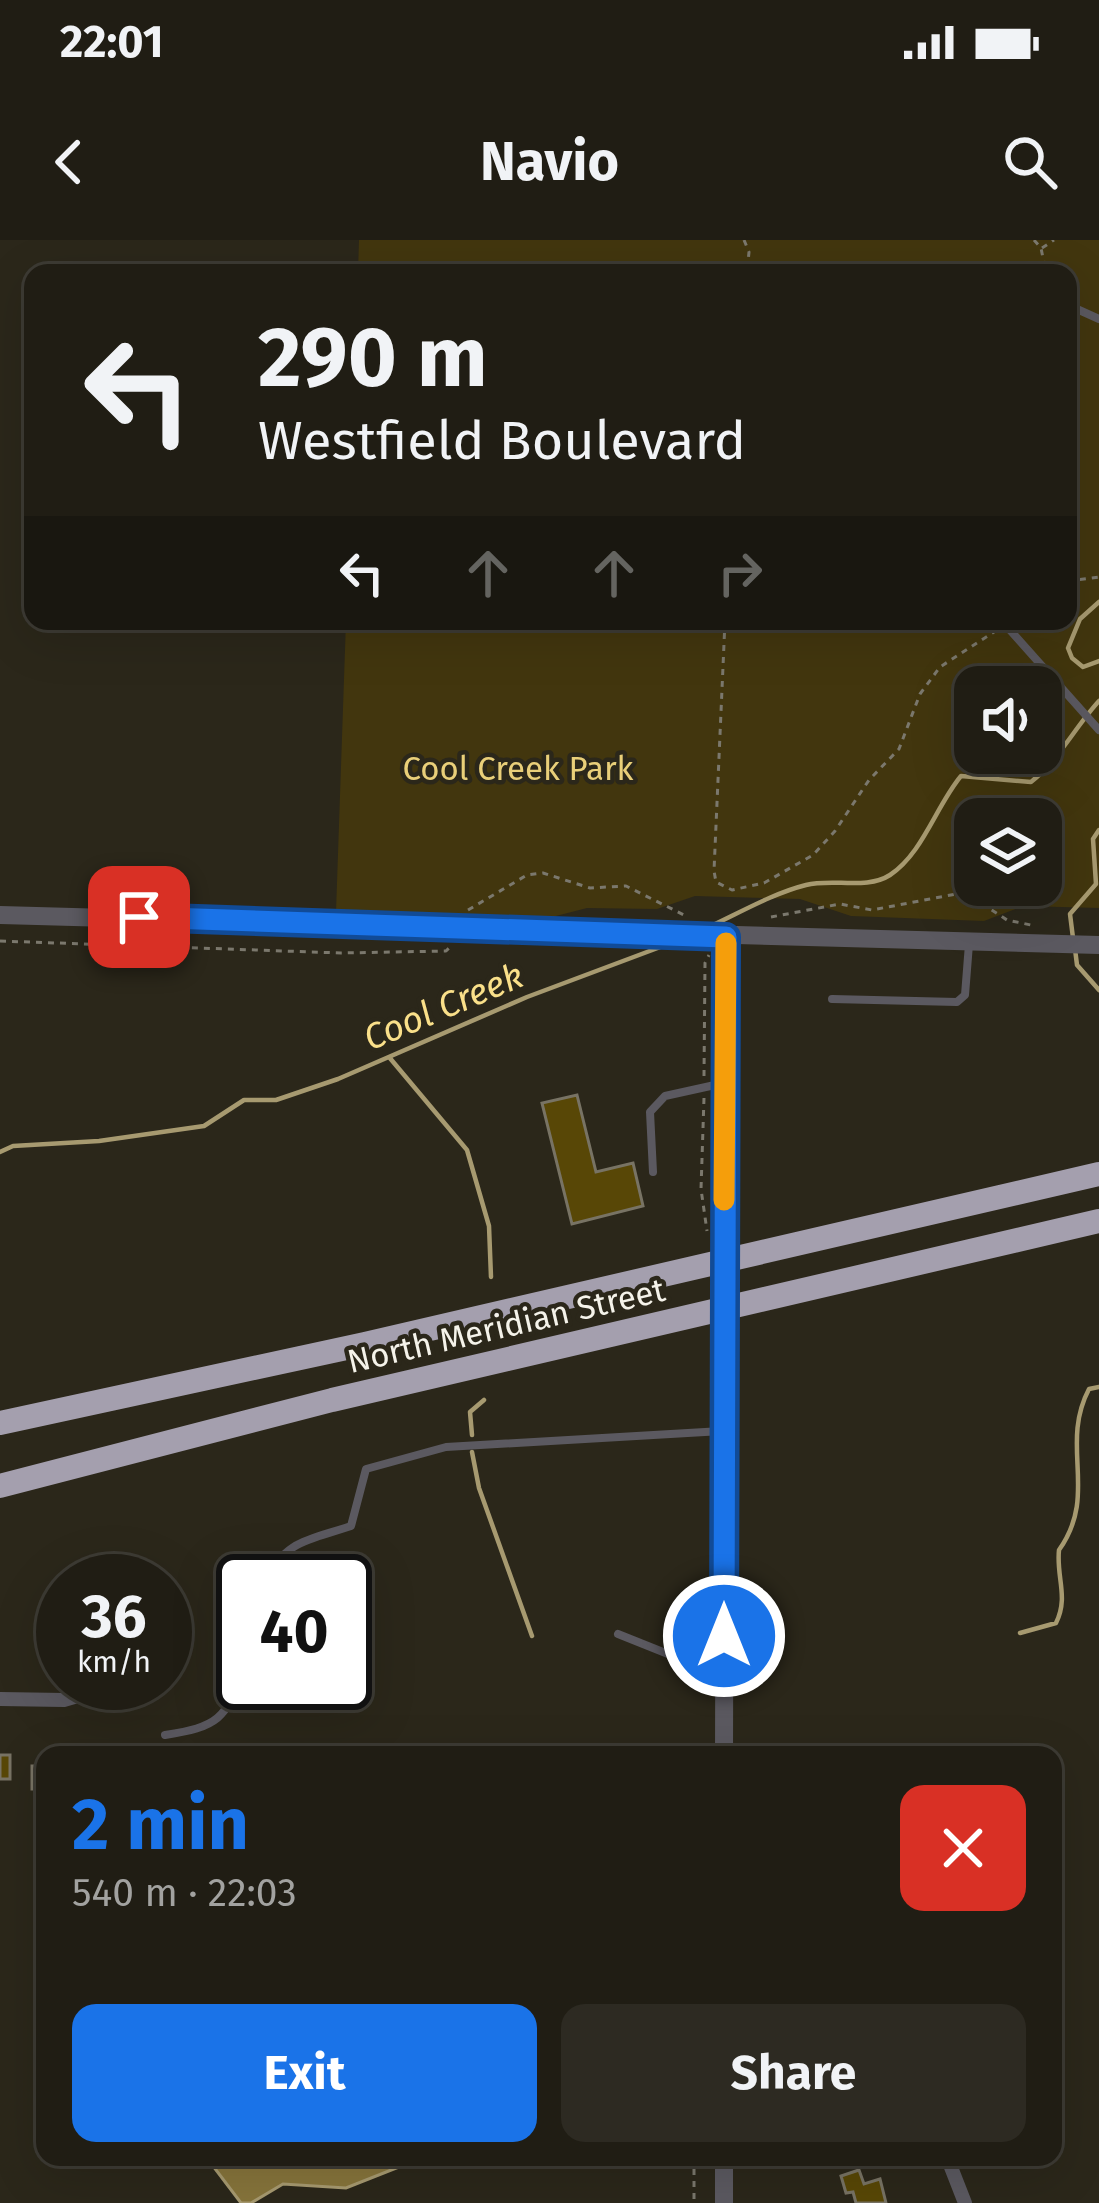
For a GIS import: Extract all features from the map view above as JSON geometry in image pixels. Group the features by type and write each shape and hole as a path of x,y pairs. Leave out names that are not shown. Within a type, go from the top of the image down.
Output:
{"highway":[{"name":"North Meridian Street","path":"0,1423 365,1345 1098,1174"},
{"name":"North Meridian Street","path":"0,1491 332,1400 1099,1221"}],"street":[{"path":"0,915 669,934 714,943 1093,945"},
{"path":"714,943 725,1082 724,1746"},
{"path":"0,1700 36,1700"},
{"path":"724,2166 724,2203"},
{"path":"951,2166 965,2203"}],"lane":[{"path":"1011,630 1097,729"},
{"path":"832,999 957,1002 965,995 970,942"},
{"path":"653,1172 650,1112 665,1096 725,1082"},
{"path":"283,1554 351,1526 366,1469 446,1447 723,1431"},
{"path":"618,1634 724,1677"},
{"path":"165,1736 202,1730 219,1720 224,1710"}],"path":[{"path":"1034,240 1044,264"},
{"path":"1041,248 1054,240"},
{"path":"725,630 714,871 716,882 732,890 764,883 813,855 869,780 899,749 920,694 940,667 993,630"},
{"path":"787,914 840,904 872,910 956,894 973,898 1007,920 1035,926"},
{"path":"707,1230 701,1189 705,963 714,943"},
{"path":"694,2166 694,2203"}],"green space":[{"name":"Cool Creek Park","path":"359,240 1099,240 1099,908 1023,906 984,921 851,916 800,899 695,896 657,909 587,908 552,917 336,912 346,630 1077,630 1077,264 358,264"}],"shaded area":[{"path":"213,2166 401,2166 346,2188 283,2184 251,2203 241,2203"}],"building":[{"path":"577,1095 596,1172 633,1163 643,1206 572,1224 542,1103"},
{"path":"0,1755 10,1755 10,1779 0,1779"},
{"path":"32,1766 36,1766 36,1789 32,1789"},
{"path":"859,2170 864,2184 880,2179 886,2203 856,2203 853,2192 846,2193 841,2176"}],"waterway":[{"name":"Cool Creek","path":"1077,626 1099,602"},
{"name":"Cool Creek","path":"1075,630 1068,648 1072,658 1083,667 1099,661"},
{"name":"Cool Creek","path":"711,926 806,885 871,882 890,875 912,854 961,776 1031,782 1099,701"},
{"path":"1073,938 1070,914 1096,884 1093,839 1099,830"},
{"name":"Cool Creek","path":"0,1152 13,1146 99,1141 204,1126 244,1100 276,1100 338,1079 527,997 679,940"},
{"path":"1075,949 1077,965 1099,990"},
{"path":"389,1057 467,1150 489,1226 491,1277"},
{"path":"1020,1633 1056,1623 1060,1614 1059,1550 1076,1509 1077,1430 1089,1389 1099,1387"},
{"path":"472,1435 470,1412 484,1400"},
{"path":"472,1452 479,1488 532,1636"}],"slow traffic":[{"path":"724,1200 726,943"}],"route":[{"path":"139,917 726,937 724,1636"}]}
